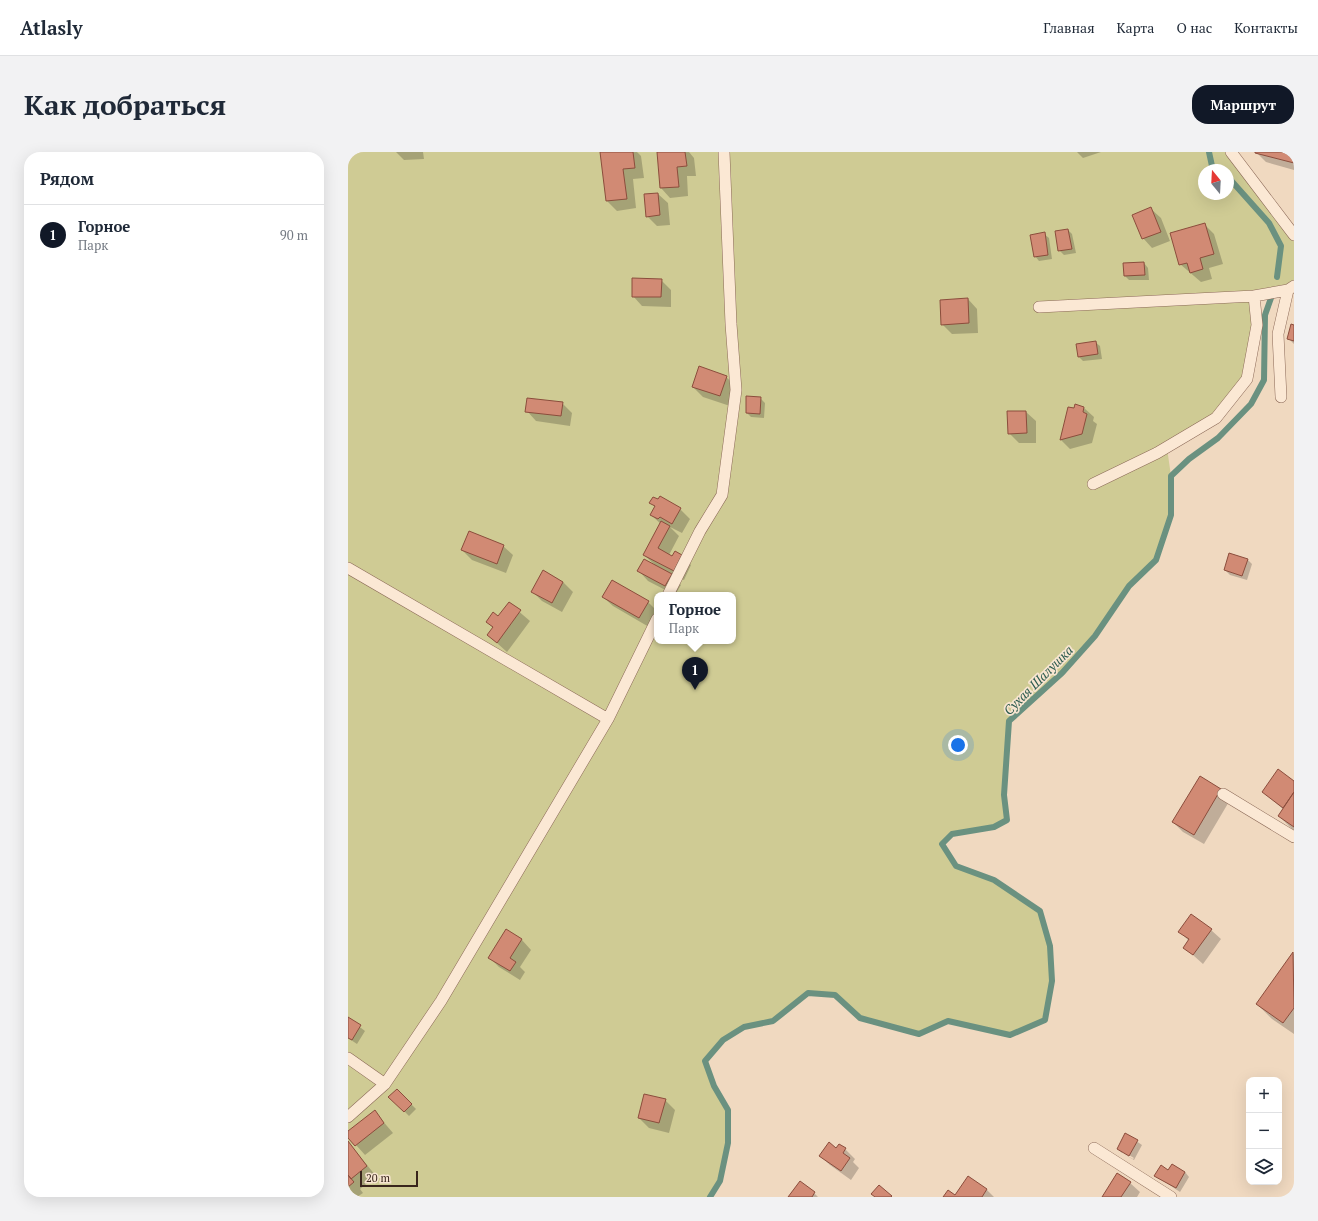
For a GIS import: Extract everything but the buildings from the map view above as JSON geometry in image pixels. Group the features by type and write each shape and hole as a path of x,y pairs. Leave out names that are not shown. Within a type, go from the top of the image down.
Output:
{"lane":[{"path":"670,592 700,531 722,495 736,390 731,324 724,152"},
{"path":"1231,152 1294,235"},
{"path":"1039,307 1254,296 1291,288 1278,334 1281,397"},
{"path":"1093,484 1157,453 1216,418 1247,379 1257,325 1254,296"},
{"path":"348,568 608,719"},
{"path":"348,1117 385,1084 441,1000 608,719 654,624"},
{"path":"1223,794 1294,837"},
{"path":"348,1058 385,1084"},
{"path":"1094,1148 1172,1197"}],"shaded area":[{"path":"348,152 1231,152 1294,235 1294,286 1254,296 1247,379 1216,418 1167,448 1171,476 1171,515 1156,560 1129,586 1095,636 1062,673 1009,721 1004,795 1007,820 994,827 952,834 942,844 956,866 994,880 1040,911 1050,946 1052,981 1045,1020 1010,1035 948,1021 919,1034 860,1018 835,995 808,993 773,1021 744,1027 723,1040 706,1061 714,1086 728,1110 728,1143 720,1181 710,1197 348,1197"}],"waterway":[{"name":"Сухая Шалушка","path":"1209,152 1212,164"},
{"name":"Сухая Шалушка","path":"1234,184 1269,223 1281,246 1277,277"},
{"name":"Сухая Шалушка","path":"710,1197 720,1181 728,1143 728,1110 714,1086 705,1061 723,1040 744,1027 773,1021 808,993 835,995 860,1018 919,1034 948,1021 1010,1035 1045,1020 1052,981 1050,946 1040,911 994,880 956,866 942,844 952,834 994,827 1007,820 1004,795 1009,721 1062,673 1095,636 1129,586 1156,560 1171,515 1171,476 1189,459 1218,438 1251,404 1264,380 1265,315 1271,298"}],"place":[{"name":"Горное","path":"695,690"}]}
